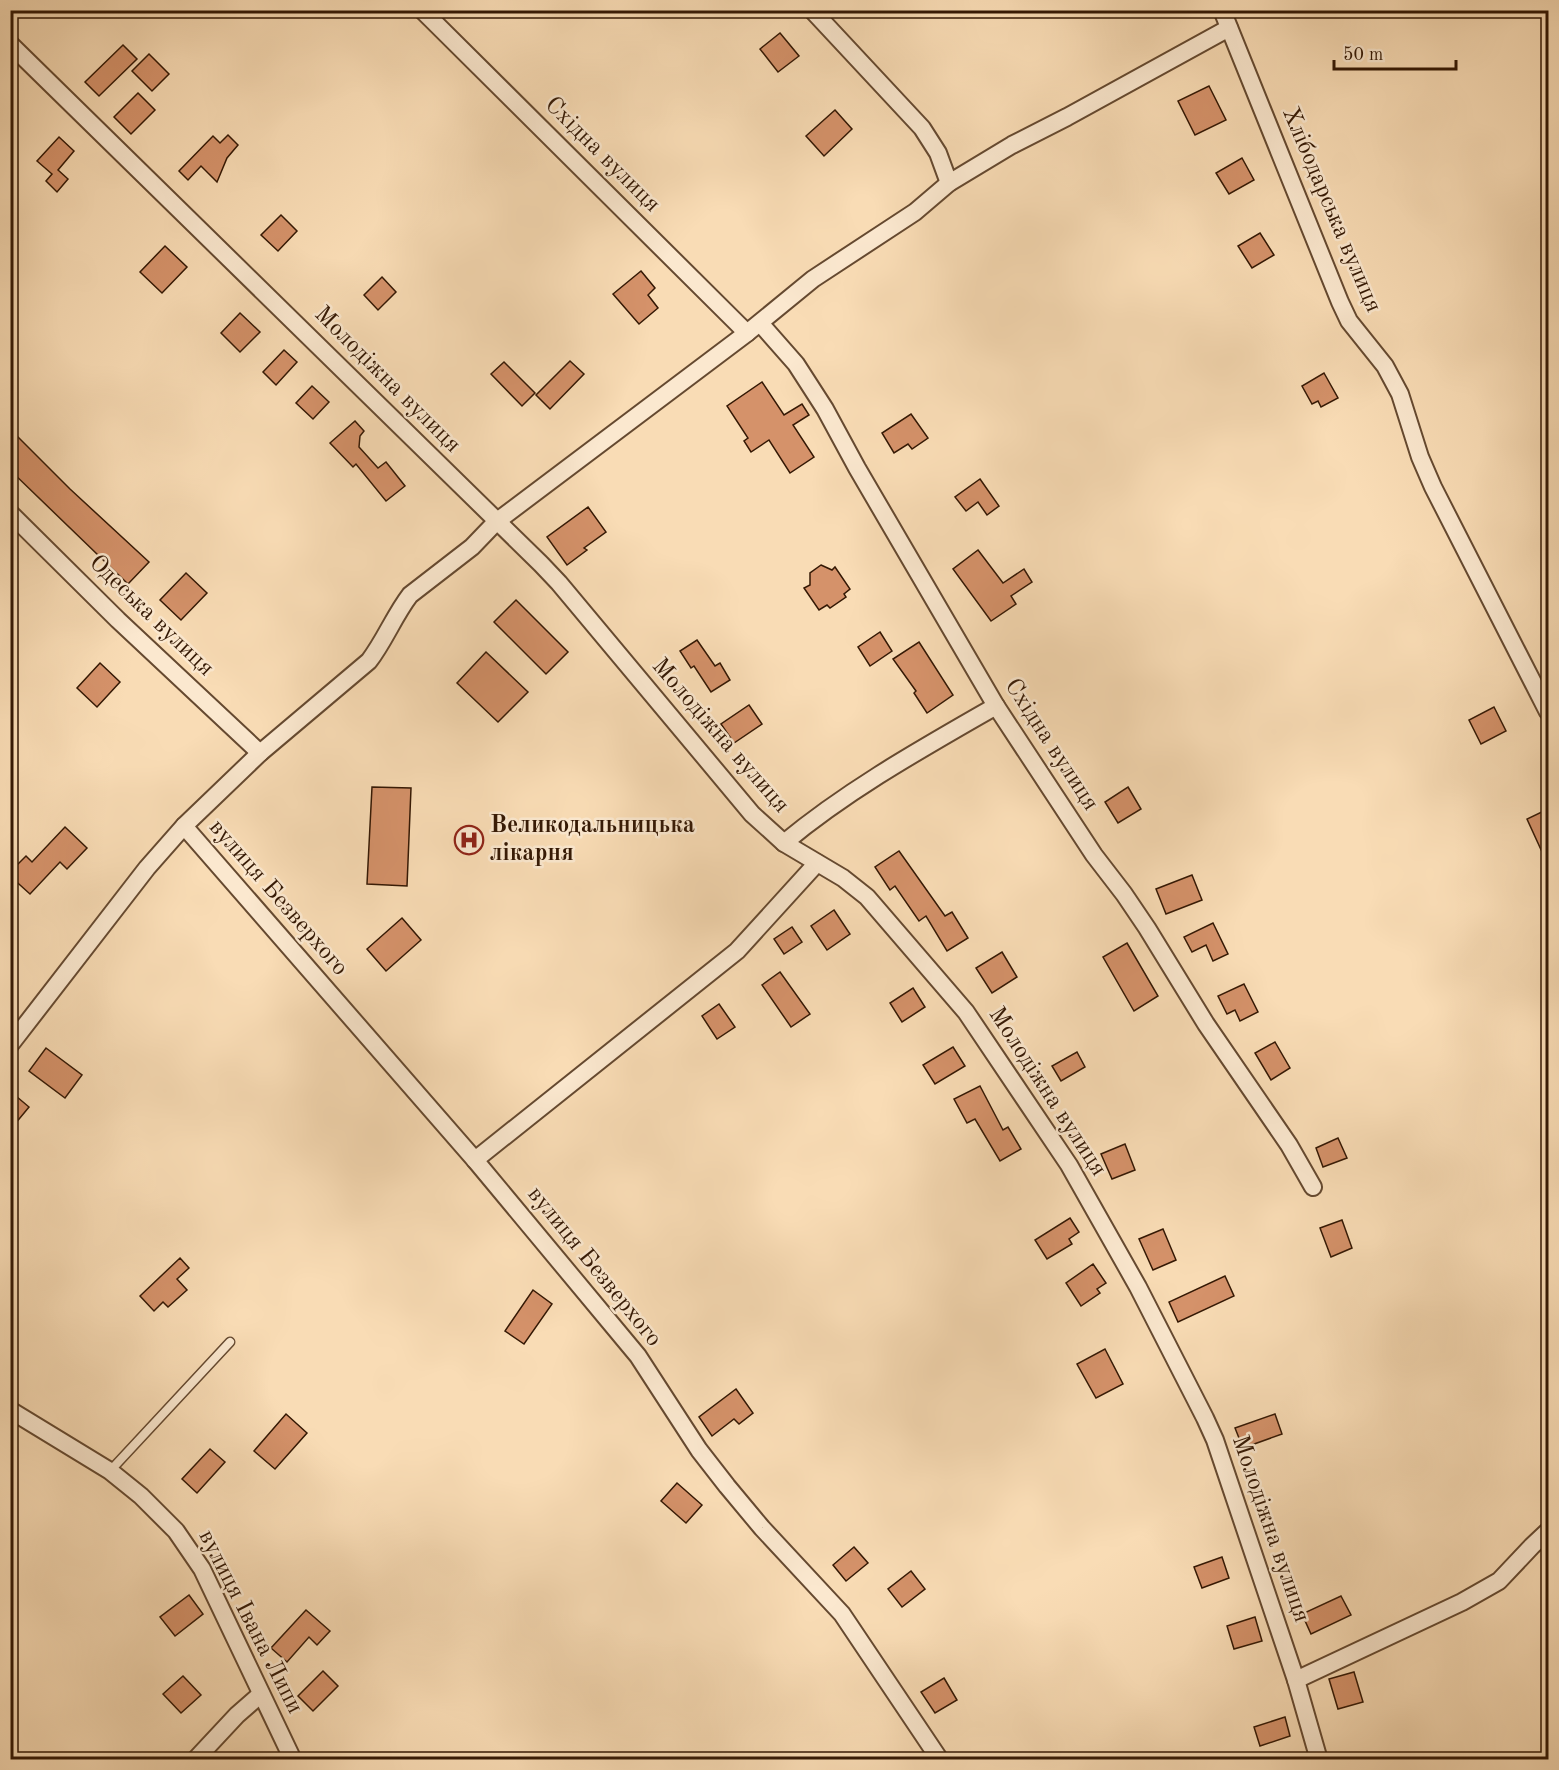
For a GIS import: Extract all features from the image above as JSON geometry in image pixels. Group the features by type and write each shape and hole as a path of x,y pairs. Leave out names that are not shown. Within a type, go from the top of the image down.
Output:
{"street":[{"name":"Східна вулиця","path":"423,10 754,328 796,364 825,409 996,706 1094,855 1147,928 1206,1024 1289,1144 1313,1187"},
{"path":"812,10 922,128 938,153 949,183"},
{"name":"Хлібодарська вулиця","path":"1222,10 1340,302 1349,321 1385,366 1400,394 1420,457 1433,487 1548,712"},
{"path":"10,1045 147,868 184,826 260,753 369,661 380,647 410,595 472,546 496,522 754,328 813,279 915,212 949,183 1012,145 1228,28"},
{"name":"Молодіжна вулиця","path":"10,44 559,583 752,814 784,843 843,878 867,897 956,999 1069,1165 1133,1277 1206,1418 1296,1680 1319,1760"},
{"name":"Одеська вулиця","path":"10,513 118,620 260,753"},
{"path":"784,843 838,801 930,743 996,706"},
{"name":"вулиця Безверхого","path":"184,826 475,1160 638,1356 699,1450 727,1486 762,1528 842,1614 940,1760"},
{"path":"475,1160 737,951 817,863"},
{"name":"вулиця Івана Липи","path":"10,1410 110,1471 159,1513 188,1547 213,1591 293,1760"},
{"path":"1296,1680 1462,1602 1499,1581 1548,1531"},
{"path":"195,1760 237,1715 261,1694"}],"lane":[{"path":"110,1471 230,1342"}],"building":[{"path":"780,33 799,56 778,72 760,49"},
{"path":"123,45 137,59 99,96 85,82"},
{"path":"149,54 169,74 152,91 132,71"},
{"path":"1209,86 1226,120 1195,135 1178,101"},
{"path":"138,93 155,110 131,134 114,117"},
{"path":"835,110 852,129 824,156 806,136"},
{"path":"228,135 238,145 227,158 217,182 201,166 188,180 179,171 213,136 220,143"},
{"path":"59,137 74,151 58,170 68,179 57,192 46,181 52,174 37,161"},
{"path":"1242,158 1254,180 1229,194 1216,173"},
{"path":"281,215 297,231 278,251 261,235"},
{"path":"1260,233 1274,255 1252,268 1238,246"},
{"path":"165,246 187,267 162,293 140,272"},
{"path":"641,271 655,288 648,295 658,308 639,324 613,294"},
{"path":"382,277 396,292 378,310 364,295"},
{"path":"240,313 260,332 240,352 221,333"},
{"path":"284,350 297,362 276,385 263,372"},
{"path":"570,361 584,374 550,409 536,395"},
{"path":"504,362 535,393 522,406 491,374"},
{"path":"1324,373 1338,398 1321,407 1318,401 1312,404 1302,386"},
{"path":"762,382 784,415 802,404 809,415 793,425 814,457 790,473 769,440 751,452 744,441 748,438 727,406"},
{"path":"312,386 329,402 313,419 296,403"},
{"path":"911,414 928,438 912,449 908,444 894,453 882,433"},
{"path":"355,421 364,431 360,436 359,447 378,468 386,462 405,486 386,501 356,464 353,467 330,443"},
{"path":"10,429 70,489 149,562 128,584 10,470"},
{"path":"980,479 999,506 987,515 978,502 966,511 955,497"},
{"path":"588,507 606,532 584,548 587,550 567,565 547,537"},
{"path":"978,550 1003,583 1024,569 1032,582 1011,596 1016,604 991,621 953,569"},
{"path":"821,565 832,570 835,567 850,589 844,594 846,597 830,608 827,605 819,610 804,588 810,585 810,573"},
{"path":"186,573 207,593 181,620 160,600"},
{"path":"516,600 568,652 546,674 494,622"},
{"path":"880,632 892,651 870,666 858,647"},
{"path":"697,640 715,666 720,663 730,680 711,692 694,666 691,668 680,651"},
{"path":"919,642 953,695 927,713 914,693 916,691 893,659"},
{"path":"486,652 528,692 498,722 457,683"},
{"path":"100,663 120,682 97,707 77,688"},
{"path":"749,705 762,724 734,743 721,724"},
{"path":"1494,707 1506,731 1481,744 1469,720"},
{"path":"372,787 411,788 407,886 367,884"},
{"path":"1128,787 1141,809 1118,823 1105,802"},
{"path":"1548,809 1548,865 1527,819"},
{"path":"65,827 87,848 67,869 60,862 30,894 10,876 10,872 26,856 32,862"},
{"path":"899,851 945,916 952,912 968,938 947,951 926,916 919,921 895,886 890,890 875,867"},
{"path":"1192,875 1202,900 1166,914 1156,889"},
{"path":"834,910 850,934 827,950 811,926"},
{"path":"402,918 421,940 386,971 367,949"},
{"path":"1213,923 1228,954 1213,961 1206,945 1192,952 1184,937"},
{"path":"792,927 802,942 784,954 774,939"},
{"path":"1127,943 1158,996 1134,1011 1103,957"},
{"path":"1002,952 1017,977 992,993 976,968"},
{"path":"780,972 810,1014 791,1027 762,985"},
{"path":"1244,984 1258,1012 1240,1021 1235,1010 1227,1014 1218,996"},
{"path":"913,988 925,1007 902,1022 890,1003"},
{"path":"719,1004 735,1027 717,1039 702,1016"},
{"path":"1275,1042 1290,1068 1271,1080 1255,1053"},
{"path":"953,1047 965,1066 935,1084 923,1065"},
{"path":"46,1048 82,1075 65,1098 29,1071"},
{"path":"1077,1052 1085,1067 1061,1081 1052,1066"},
{"path":"980,1086 1003,1130 1008,1127 1021,1149 1000,1161 975,1119 967,1123 954,1099"},
{"path":"10,1091 29,1107 10,1130"},
{"path":"1338,1138 1347,1158 1323,1167 1316,1148"},
{"path":"1125,1144 1135,1170 1112,1179 1101,1154"},
{"path":"1070,1218 1079,1232 1069,1239 1072,1244 1047,1259 1035,1240"},
{"path":"1342,1220 1352,1248 1331,1257 1320,1228"},
{"path":"1163,1229 1176,1260 1153,1270 1139,1239"},
{"path":"180,1258 189,1268 177,1279 187,1290 168,1307 163,1302 154,1311 140,1296"},
{"path":"1093,1264 1106,1283 1097,1289 1100,1293 1081,1306 1066,1283"},
{"path":"1225,1276 1234,1296 1178,1322 1169,1302"},
{"path":"533,1290 552,1304 524,1344 505,1331"},
{"path":"1105,1349 1123,1384 1096,1398 1077,1364"},
{"path":"736,1389 753,1413 739,1424 734,1419 712,1436 699,1417"},
{"path":"286,1414 307,1433 275,1469 254,1451"},
{"path":"1275,1414 1282,1434 1243,1448 1235,1428"},
{"path":"210,1449 225,1462 197,1493 182,1479"},
{"path":"677,1483 702,1505 686,1523 661,1501"},
{"path":"854,1547 868,1563 846,1581 833,1565"},
{"path":"1222,1557 1229,1578 1202,1588 1194,1567"},
{"path":"911,1571 925,1589 902,1607 888,1589"},
{"path":"189,1595 203,1614 175,1636 160,1617"},
{"path":"1341,1596 1351,1615 1311,1634 1302,1614"},
{"path":"306,1610 330,1631 317,1645 309,1637 287,1662 271,1648"},
{"path":"1255,1617 1262,1641 1234,1649 1227,1626"},
{"path":"323,1671 338,1686 313,1711 298,1696"},
{"path":"1354,1672 1363,1702 1338,1709 1329,1679"},
{"path":"183,1676 201,1695 181,1713 163,1694"},
{"path":"944,1678 957,1700 935,1713 921,1692"},
{"path":"1285,1717 1290,1736 1260,1746 1254,1727"}],"place":[{"name":"Великодальницька лікарня","path":"469,840"}]}
